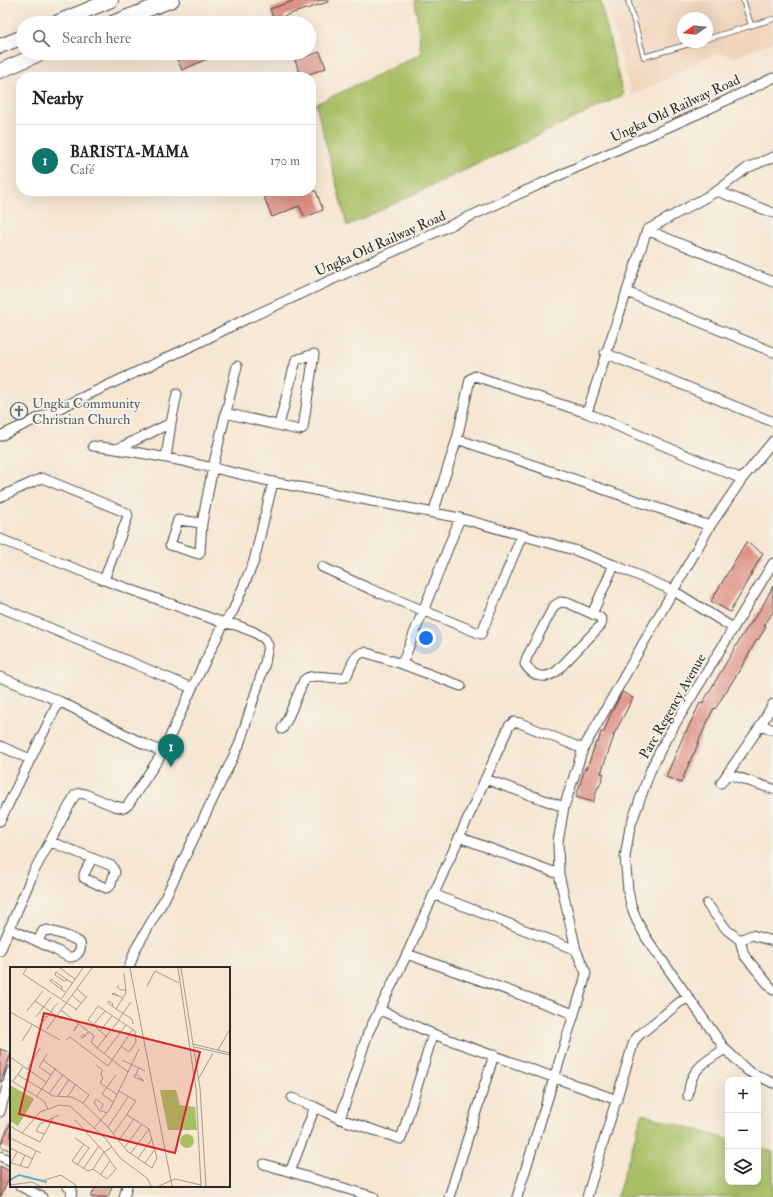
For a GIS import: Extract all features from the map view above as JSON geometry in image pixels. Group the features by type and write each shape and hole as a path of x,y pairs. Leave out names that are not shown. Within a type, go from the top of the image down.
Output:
{"main road":[{"path":"129,16 172,0"},
{"path":"73,16 109,1 112,16"},
{"path":"0,46 16,40"},
{"path":"0,71 25,60"}],"street":[{"name":"Ungka Old Railway Road","path":"0,436 251,317 569,171 700,113 773,78"},
{"path":"587,413 605,353 647,230 718,191 747,168 773,157"},
{"path":"718,191 773,213"},
{"path":"647,230 773,282"},
{"path":"627,292 773,352"},
{"path":"605,353 773,422"},
{"path":"225,413 279,424 299,430 303,428 314,354 296,360 279,424"},
{"path":"202,523 225,413 237,366"},
{"path":"433,513 457,439 470,379 475,376 587,413 742,479"},
{"path":"166,458 177,394"},
{"path":"116,449 171,423"},
{"path":"457,439 710,526"},
{"path":"517,1197 586,973 576,950 559,874 558,842 564,806 584,749 710,526 742,479 773,441"},
{"path":"93,446 213,467 273,482 460,518 522,535 574,550 614,565 674,591 733,628"},
{"path":"0,497 42,478 127,513 128,516 104,580"},
{"path":"0,951 34,871 75,795 80,793 85,794 114,806 124,808 128,805 163,752 224,623 234,611 254,561 273,482"},
{"path":"402,664 460,518"},
{"path":"322,567 368,588 481,634 522,535"},
{"path":"0,539 104,580 224,623 236,625 254,632 265,639 268,645 265,663 239,745 164,900 135,950 129,967"},
{"name":"Parc Regency Avenue","path":"773,563 666,739 651,769 630,827 625,857 628,890 637,921 647,939 726,1050 748,1071 773,1083"},
{"path":"592,614 614,565"},
{"path":"560,602 568,603 592,614 602,620 601,625 557,672 550,676 541,677 529,670 525,664 527,657 554,606 560,602"},
{"path":"0,607 192,688"},
{"path":"282,729 304,680 308,676 314,675 339,679 346,677 356,656 359,653 364,652 402,664 461,686"},
{"path":"0,677 59,701 135,740 163,752"},
{"path":"1,818 59,701"},
{"path":"721,783 761,725 773,704"},
{"path":"340,1119 368,1033 407,954 509,726 514,722 520,723 584,749"},
{"path":"761,725 773,730"},
{"path":"0,746 30,759"},
{"path":"728,774 773,789"},
{"path":"485,779 564,806"},
{"path":"459,837 559,874"},
{"path":"51,842 92,858"},
{"path":"433,894 576,950"},
{"path":"707,904 727,930 740,940 744,955 773,990"},
{"path":"9,928 38,941"},
{"path":"740,940 752,935 773,941"},
{"path":"407,954 574,1014"},
{"path":"587,1197 634,1041 638,1036 674,1007 688,998"},
{"path":"380,1010 433,1034 554,1076 617,1100"},
{"path":"292,1098 340,1119 401,1139 433,1034"},
{"path":"688,1096 691,1079 696,1071 704,1063 726,1050"},
{"path":"449,1197 494,1055"},
{"path":"0,1112 5,1101 10,1077"},
{"path":"290,1172 315,1107"},
{"path":"0,1156 10,1161"},
{"path":"264,1164 374,1197"},
{"path":"22,1187 42,1197"},
{"path":"68,1187 72,1190 71,1197"},
{"path":"124,1197 127,1187"}],"lane":[{"path":"628,0 644,58 677,48"},
{"path":"743,0 751,25"},
{"path":"713,37 773,19"}],"shaded area":[{"path":"606,0 773,0 773,42 736,57 717,53 632,96"}],"green space":[{"path":"415,0 600,0 623,95 347,226 316,104 421,54"},
{"path":"642,1114 725,1138 725,1185 761,1185 761,1149 773,1152 773,1197 617,1197"}],"building":[{"path":"296,0 328,0 328,2 284,16 272,16 270,9"},
{"path":"320,52 326,68 315,72 299,72 295,60 316,60 316,53"},
{"path":"177,60 205,60 182,70"},
{"path":"316,191 323,210 305,217 299,206 272,217 264,197 316,196"},
{"path":"746,542 763,553 730,612 711,601"},
{"path":"773,586 773,612 764,626 766,627 758,640 757,639 741,668 715,709 714,708 681,783 666,777 685,732 700,703 702,704 743,634 762,607"},
{"path":"622,692 633,698 613,736 601,773 604,774 593,802 576,797 585,768 587,769 596,742 598,743 601,732 604,732"},
{"path":"0,1049 10,1053 10,1056 0,1082"},
{"path":"10,1124 10,1151 0,1146"},
{"path":"0,1166 10,1171 10,1177 0,1197"},
{"path":"96,1187 112,1187 108,1197 91,1197"}],"place":[{"name":"Ungka Community Christian Church","path":"19,411"},
{"name":"BARISTA-MAMA","path":"171,767"}]}
